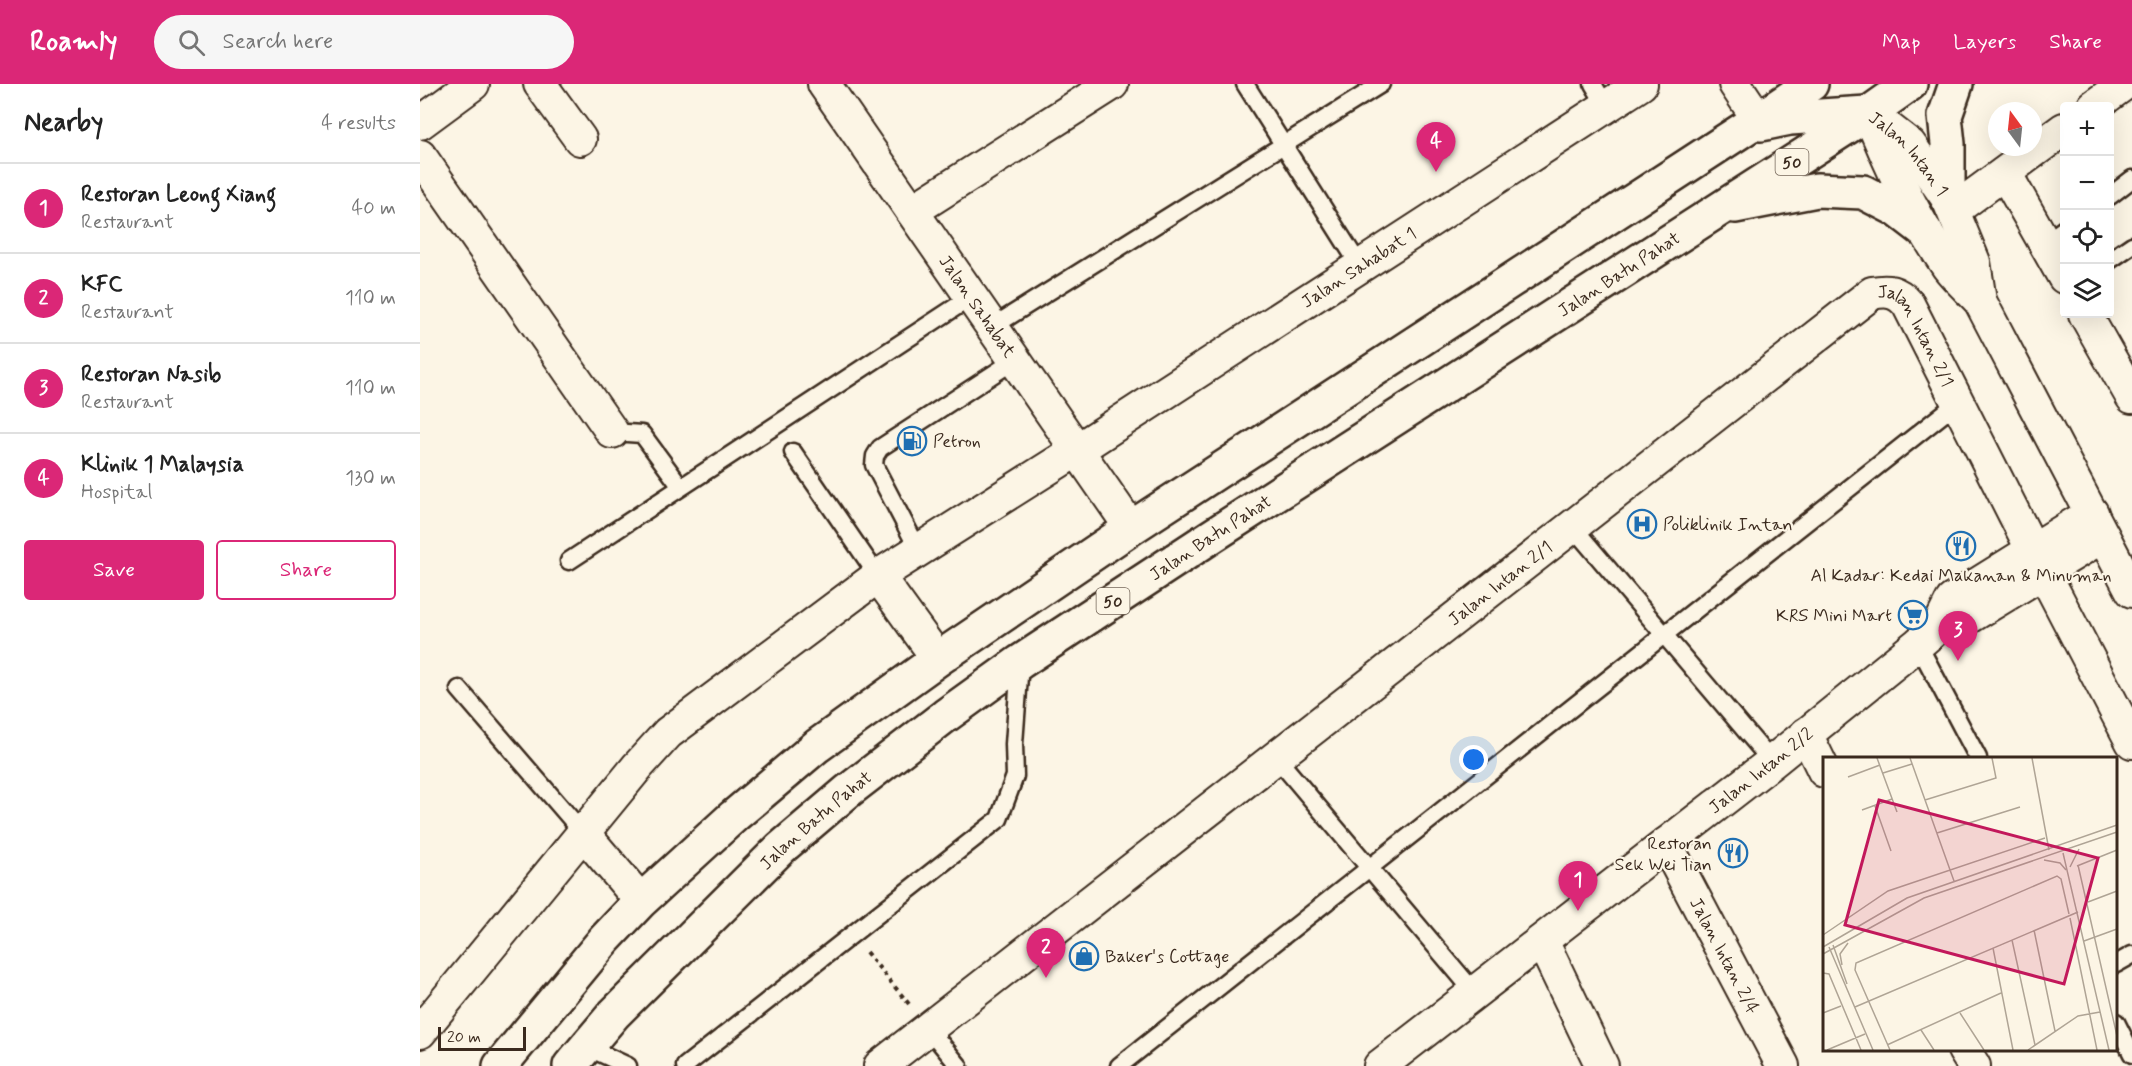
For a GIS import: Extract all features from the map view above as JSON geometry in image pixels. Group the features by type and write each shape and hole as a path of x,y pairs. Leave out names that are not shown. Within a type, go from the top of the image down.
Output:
{"highway":[{"path":"500,1066 606,939 641,901 734,816 817,746 938,659 1131,528 1811,84"},
{"name":"Jalan Batu Pahat","path":"578,1057 614,1014 782,848 848,791 945,716 1020,662 1715,210 1871,98 1910,84"},
{"path":"1951,204 1945,116 1956,84"},
{"path":"1753,124 1790,118 1871,98"},
{"path":"1715,210 1817,190 1863,192 1896,209 1926,232"}],"street":[{"path":"420,123 473,84"},
{"path":"540,84 580,139"},
{"path":"912,211 1112,84"},
{"name":"Jalan Sahabat 1","path":"420,1032 668,733 878,576 1360,266 1600,95 1641,84"},
{"path":"1735,84 1753,124"},
{"path":"2099,102 2124,84"},
{"name":"Jalan Sahabat","path":"828,86 1131,528"},
{"name":"Jalan Intan 1","path":"1871,98 1910,146 1951,204 1974,262 1980,301"},
{"name":"Jalan Intan 1","path":"1871,98 1890,165 1926,232 1949,268 1980,301 2132,591"},
{"path":"1951,204 2005,173 2060,132"},
{"path":"420,156 612,432"},
{"path":"2005,173 2055,236 2061,264"},
{"name":"Jalan Intan 2/1","path":"880,1066 1872,293 1887,290 1900,295 1908,304 2038,560"},
{"path":"2087,318 2132,398"},
{"name":"Jalan Intan 2/2","path":"1380,1066 1772,762 1929,635 1968,618 2038,560 2098,525"},
{"path":"2038,560 2132,742"},
{"path":"878,576 938,659"},
{"path":"1806,734 1823,769"},
{"path":"584,834 641,901"},
{"name":"Jalan Intan 2/4","path":"1666,844 1784,1066"},
{"path":"1542,941 1602,1066"},
{"path":"1965,1051 1974,1066"}],"lane":[{"path":"1245,84 1360,266"},
{"path":"992,327 1381,84"},
{"path":"2114,192 2132,179"},
{"path":"2114,257 2132,244"},
{"path":"569,561 971,297"},
{"path":"919,551 874,465 875,456 880,448 1015,360"},
{"path":"1119,1066 1957,403"},
{"path":"612,432 642,434 681,487"},
{"path":"793,452 878,576"},
{"path":"1572,526 1772,762"},
{"path":"1929,635 1977,757"},
{"path":"685,1066 999,819 1015,776 1014,744 1020,662"},
{"path":"459,689 584,834"},
{"path":"1276,757 1474,992"},
{"path":"2117,963 2132,955"},
{"path":"2117,1026 2132,1054"},
{"path":"928,1028 959,1066"},
{"path":"578,1057 628,1066"}],"path":[{"path":"852,934 928,1028"}],"place":[{"name":"Klinik 1 Malaysia","path":"1436,172"},
{"name":"Petron","path":"912,441"},
{"name":"Poliklinik Intan","path":"1642,524"},
{"name":"Al Kadar: Kedai Makanan & Minuman","path":"1961,546"},
{"name":"KRS Mini Mart","path":"1913,615"},
{"name":"Restoran Nasib","path":"1958,661"},
{"name":"Restoran Sek Wei Tian","path":"1733,853"},
{"name":"Restoran Leong Xiang","path":"1578,911"},
{"name":"Baker's Cottage","path":"1084,956"},
{"name":"KFC","path":"1046,978"}]}
